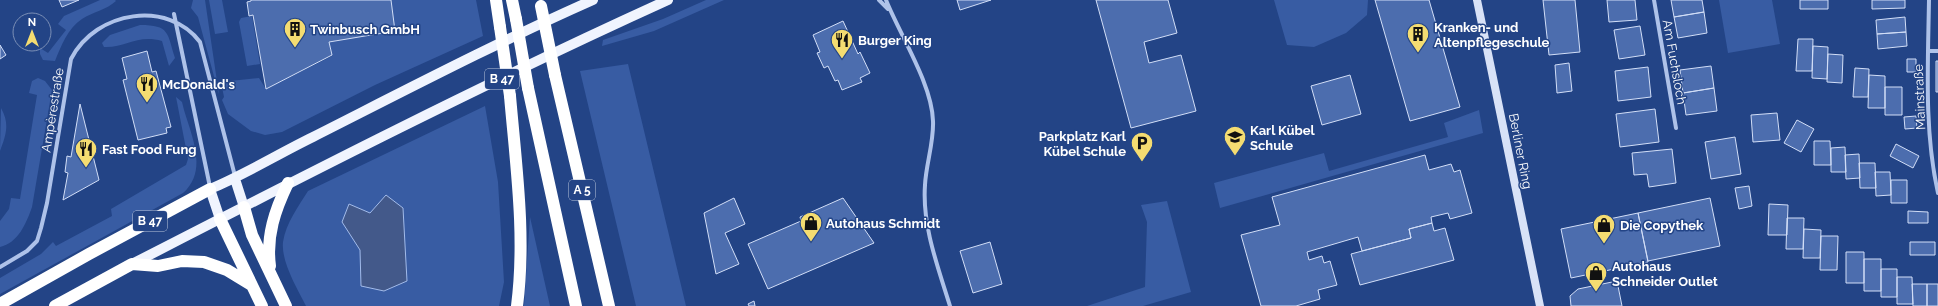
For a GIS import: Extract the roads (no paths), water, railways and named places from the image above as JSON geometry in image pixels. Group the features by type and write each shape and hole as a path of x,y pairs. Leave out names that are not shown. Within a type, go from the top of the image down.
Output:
{"highway":[{"path":"496,0 510,96 521,222 521,278 517,306"},
{"name":"A 5","path":"512,0 528,88 576,306"},
{"name":"A 5","path":"540,3 555,75 609,306"},
{"path":"272,277 268,253 271,228 278,205 288,183"},
{"name":"B 47","path":"0,304 210,189"},
{"path":"244,207 252,235 286,306"},
{"path":"220,219 250,284 262,306"},
{"path":"132,264 158,266 182,261 204,262 227,270 250,284"},
{"name":"B 47","path":"55,306 132,264"}],"main road":[{"name":"B 47","path":"210,189 235,179 311,138 593,0"},
{"name":"B 47","path":"132,264 288,183 600,31 668,0"},
{"path":"235,179 244,207"},
{"path":"210,189 220,219"}],"street":[{"path":"879,0 890,10"},
{"path":"886,0 928,94 933,121 925,184 925,208 928,232 950,306"},
{"name":"Berliner Ring","path":"1477,0 1540,306"},
{"name":"Am Fuchsloch","path":"1654,0 1676,128"},
{"name":"Mainstraße","path":"1928,0 1928,84 1933,171 1938,193"},
{"path":"168,11 179,16"},
{"name":"Ampèrestraße","path":"0,267 28,251 37,241 47,203 70,60 77,46 100,23 128,12"},
{"path":"174,14 210,189"},
{"path":"188,23 200,42 235,179"},
{"path":"1928,51 1938,51"}],"place":[{"name":"Twinbusch GmbH","path":"295,48"},
{"name":"Kranken- und Altenpflegeschule","path":"1418,54"},
{"name":"Burger King","path":"842,60"},
{"name":"McDonald's","path":"147,104"},
{"name":"Karl Kübel Schule","path":"1235,156"},
{"name":"Parkplatz Karl Kübel Schule","path":"1142,162"},
{"name":"Fast Food Fung","path":"86,168"},
{"name":"Autohaus Schmidt","path":"811,242"},
{"name":"Die Copythek","path":"1604,244"},
{"name":"Autohaus Schneider Outlet","path":"1596,292"}]}
